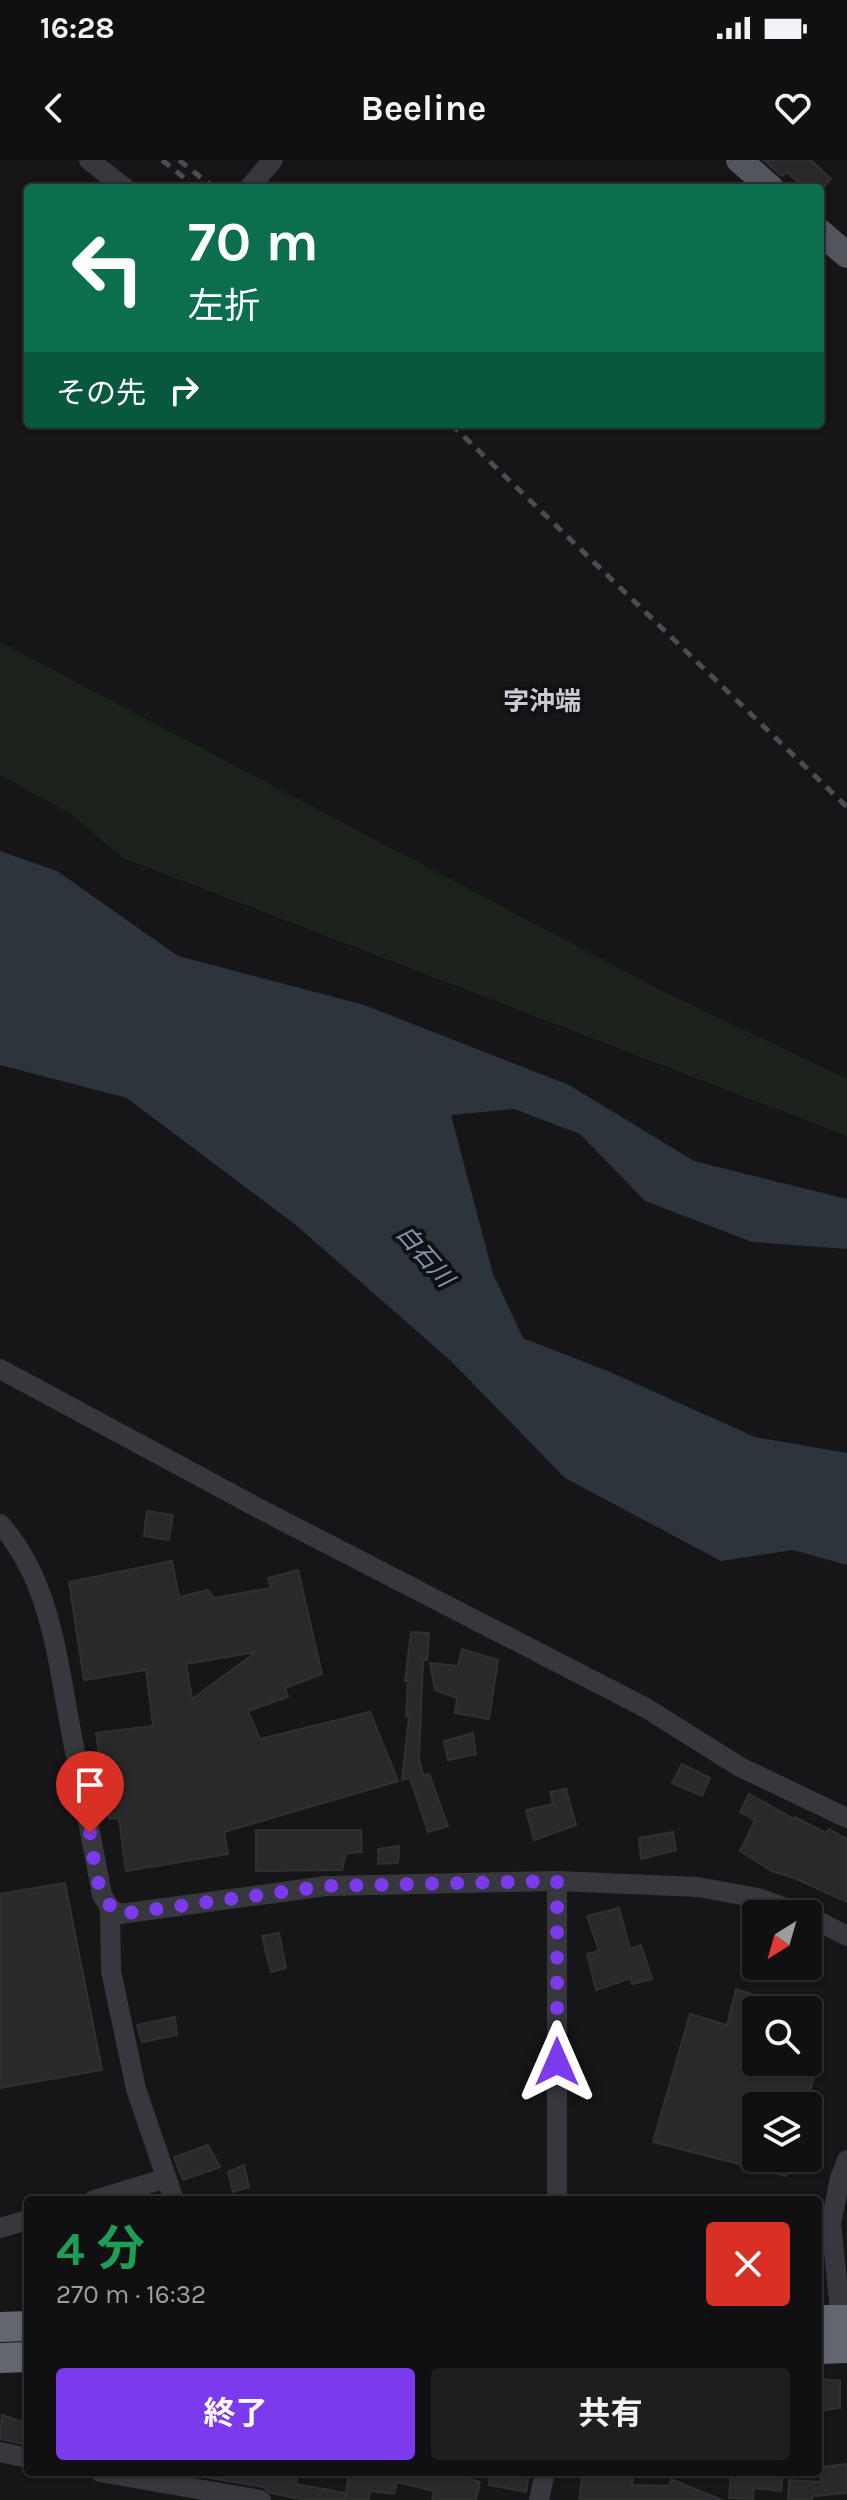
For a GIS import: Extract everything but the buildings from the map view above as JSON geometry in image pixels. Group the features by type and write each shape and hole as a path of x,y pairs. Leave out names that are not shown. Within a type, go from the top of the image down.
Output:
{"highway":[{"path":"0,2327 24,2326"},
{"path":"822,2346 840,2331"},
{"path":"0,2358 24,2357"}],"main road":[{"path":"739,160 766,184"},
{"path":"824,235 847,255"}],"street":[{"path":"89,160 120,184"},
{"path":"252,184 273,160"},
{"path":"0,1369 260,1509 646,1708 740,1767 847,1818"},
{"path":"0,1524 30,1566 49,1616 102,1895 110,1908 120,1914 326,1886 557,1881 698,1887 764,1900"},
{"path":"557,1881 557,2196"},
{"path":"110,1908 111,1971 136,2089 173,2196"},
{"path":"822,1923 847,1936"},
{"path":"847,2160 831,2223 840,2331 847,2357"},
{"path":"107,2196 167,2178"},
{"path":"0,2228 24,2221"},
{"path":"0,2452 24,2457"},
{"path":"121,2476 261,2500"},
{"path":"539,2500 544,2476"}],"shaded area":[{"path":"0,642 662,991 847,1079 847,1136 123,858 71,814 0,775"}],"water":[{"name":"白石川","path":"0,851 57,871 178,956 364,1005 569,1085 694,1161 847,1199 847,1249 752,1242 645,1201 580,1134 514,1109 451,1115 493,1274 523,1338 610,1372 755,1437 847,1453 847,1565 793,1550 721,1561 565,1478 452,1362 297,1226 127,1098 0,1065"}],"railway":[{"path":"162,160 187,180"},
{"path":"179,160 209,184"},
{"path":"455,428 847,807"}],"district":[{"name":"字沖端","path":"542,701"}],"route":[{"path":"90,1833 102,1895 110,1908 120,1914 326,1886 557,1881 557,2062"}]}
